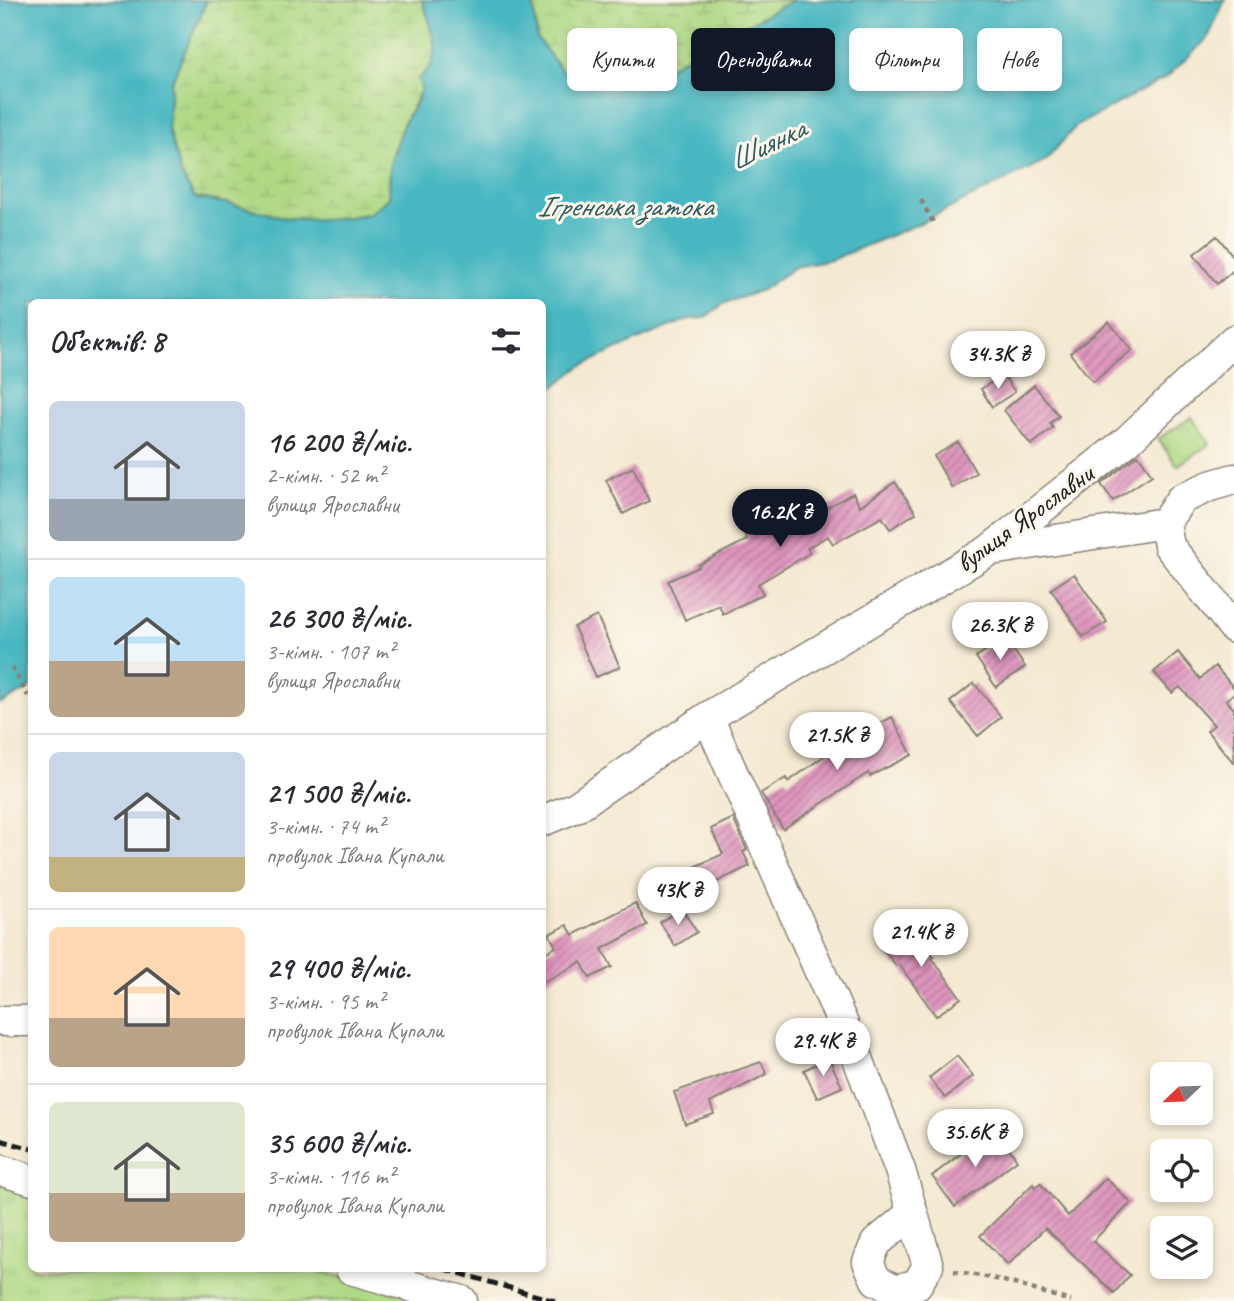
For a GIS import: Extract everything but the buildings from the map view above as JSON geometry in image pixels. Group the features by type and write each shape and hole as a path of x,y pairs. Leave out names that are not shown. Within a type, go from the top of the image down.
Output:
{"street":[{"name":"вулиця Ярославни","path":"546,819 576,807 708,717 988,551 1127,441 1234,340"},
{"path":"1234,479 1181,499 1165,523 1169,546 1234,628"},
{"path":"988,551 1165,523"},
{"path":"708,717 857,1056 900,1170 928,1266 917,1284 896,1290 876,1280 868,1262 876,1243 912,1213"},
{"path":"0,1170 28,1179"},
{"path":"361,1272 462,1301"}],"path":[{"path":"921,200 933,222"},
{"path":"12,667 28,696"},
{"path":"928,1266 1001,1280 1071,1301"}],"green space":[{"path":"207,0 422,0 434,34 434,56 396,143 390,198 369,214 328,220 286,218 195,197 181,175 168,129 171,83"},
{"path":"533,0 793,0 741,28 691,28 691,55 677,62 677,28 567,28 567,73 563,72 537,38"},
{"path":"1192,417 1210,444 1177,466 1158,439"},
{"path":"0,1179 28,1188 28,1272 323,1272 429,1301 0,1301"}],"water":[{"name":"Ігренська затока","path":"0,0 207,0 171,83 168,130 181,175 195,198 286,218 328,220 369,214 389,198 390,165 403,125 418,99 421,87 418,79 433,61 435,51 433,31 422,0 533,0 537,38 563,72 567,73 567,91 677,91 677,62 691,55 691,91 835,91 835,28 741,28 793,0 1225,0 1208,38 1167,77 1076,126 1046,160 916,225 831,260 795,267 762,290 723,304 705,318 689,319 581,366 546,393 546,299 28,299 28,690 0,704"}],"railway":[{"path":"0,1140 28,1148"},
{"path":"455,1272 555,1301"}],"water label":[{"name":"Шиянка","path":"767,144"}]}
